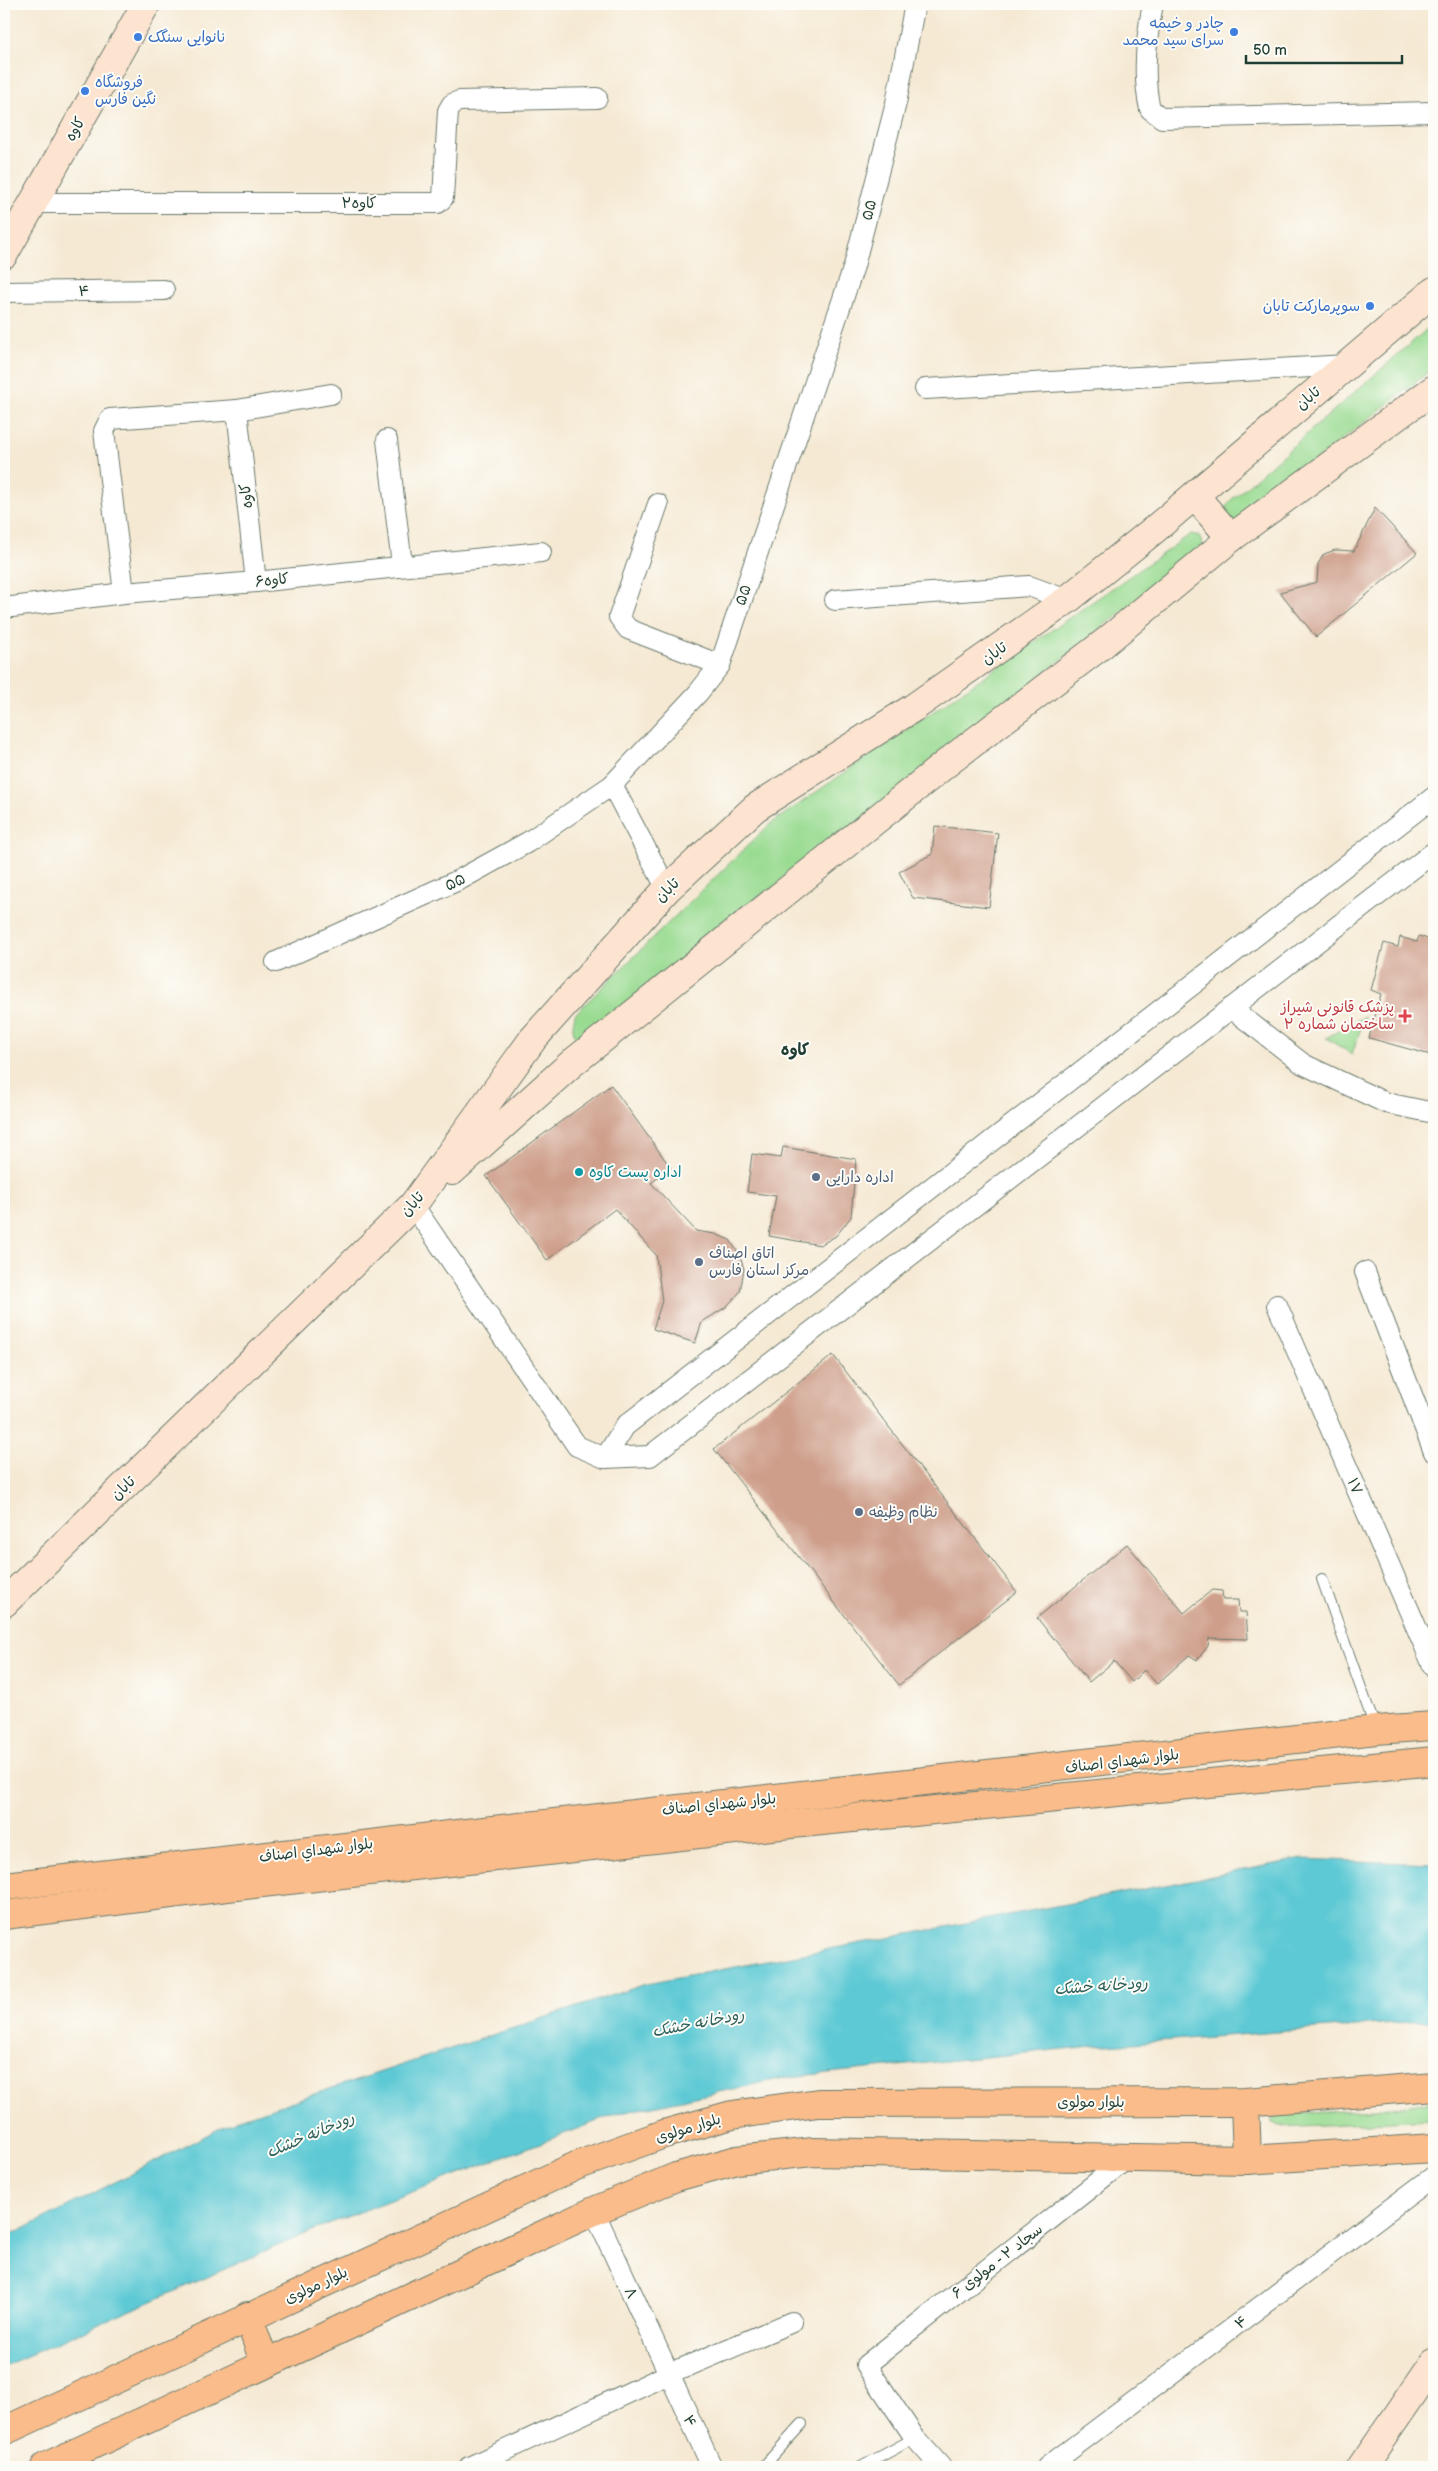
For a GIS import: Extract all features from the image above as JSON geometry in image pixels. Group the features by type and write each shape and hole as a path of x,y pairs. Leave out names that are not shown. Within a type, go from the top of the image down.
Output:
{"main road":[{"name":"بلوار شهداي اصناف","path":"4,1886 754,1800 1023,1773 1376,1730 1434,1726"},
{"name":"بلوار شهداي اصناف","path":"4,1915 210,1889 771,1826 1434,1761"},
{"name":"بلوار مولوی","path":"4,2431 248,2316 576,2166 664,2134 732,2115 818,2103 1245,2102 1434,2086"},
{"path":"1245,2102 1247,2160"},
{"path":"45,2467 594,2211 676,2177 737,2160 813,2152 1247,2160 1434,2148"},
{"path":"248,2316 266,2364"}],"street":[{"name":"کاوه","path":"4,254 146,4"},
{"name":"۵۵","path":"276,962 461,879 528,842 612,785 698,693 720,665 854,266 896,104 915,4"},
{"path":"1153,4 1146,58 1146,94 1150,109 1162,118 1434,112"},
{"name":"کاوه۲","path":"32,203 438,203 443,198 448,111 452,104 459,101 598,98"},
{"name":"۴","path":"4,292 164,290"},
{"name":"تابان","path":"4,1603 413,1205 533,1039 667,889 755,808 913,708 1068,600 1195,496 1434,291"},
{"path":"925,389 1347,365"},
{"path":"1434,389 1231,538 1102,644 948,762 571,1064 413,1205 577,1446 605,1458 650,1456 1434,852"},
{"path":"124,593 104,431 110,419 237,410 331,394"},
{"name":"کاوه","path":"237,410 256,582"},
{"path":"387,440 402,565"},
{"path":"1195,496 1231,538"},
{"path":"658,504 619,617 628,629 720,665"},
{"name":"کاوه۶","path":"4,608 124,593 256,582 402,565 541,552"},
{"path":"835,600 1029,586 1068,600"},
{"path":"612,785 667,889"},
{"path":"605,1458 625,1426 1434,797"},
{"path":"1231,1008 1303,1064 1386,1103 1434,1113"},
{"path":"1366,1272 1434,1452"},
{"name":"۱۷","path":"1277,1305 1434,1668"},
{"name":"سجاد ۲ - مولوی ۶","path":"915,2438 866,2365 1129,2158"},
{"name":"۴","path":"1047,2467 1434,2176"},
{"name":"۸","path":"594,2211 669,2374"},
{"path":"469,2467 669,2374 792,2322"},
{"path":"1362,2467 1426,2389 1434,2362"},
{"name":"۴","path":"669,2374 712,2467"},
{"path":"915,2438 941,2467"}],"lane":[{"path":"1322,1580 1376,1730"},
{"path":"763,2467 802,2424"},
{"path":"861,2467 915,2438"}],"green space":[{"path":"1434,323 1434,368 1235,522 1222,514 1230,501"},
{"path":"1191,534 1199,536 1203,545 1192,555 592,1035 577,1038 573,1030 575,1014 770,824"},
{"path":"1365,1016 1352,1054 1326,1038"},
{"path":"1434,2101 1434,2120 1279,2127 1271,2123 1274,2115 1392,2108"}],"water":[{"name":"رودخانه خشک","path":"1302,1859 1434,1864 1434,2020 1094,2046 789,2077 616,2114 323,2226 4,2366 4,2239 236,2120 646,1984"}],"building":[{"path":"1375,508 1417,553 1316,637 1280,592 1317,582 1318,564 1324,554 1335,550 1354,551"},
{"path":"935,826 998,833 989,907 913,898 899,872 932,854"},
{"name":"پزشک قانونی شیراز ساختمان شماره ٣","path":"1419,936 1434,941 1434,1056 1369,1038 1381,994 1371,990 1384,943 1398,947 1400,937 1417,942"},
{"name":"اداره پست کاوه","path":"611,1085 671,1168 651,1183 696,1231 715,1234 730,1240 739,1254 744,1269 740,1292 726,1307 702,1322 695,1343 653,1329 662,1301 656,1255 615,1209 547,1260 486,1176"},
{"name":"اداره دارایی","path":"783,1147 856,1159 851,1217 836,1236 820,1245 769,1236 776,1196 747,1192 752,1154 781,1158"},
{"name":"نظام وظیفه","path":"833,1355 1017,1592 899,1685 714,1449"},
{"path":"1127,1544 1184,1613 1212,1590 1222,1591 1223,1600 1238,1600 1239,1612 1246,1612 1248,1639 1209,1638 1208,1646 1197,1660 1189,1655 1157,1684 1144,1670 1132,1682 1114,1661 1089,1682 1037,1618"}],"place":[{"name":"چادر و خیمه سرای سید محمد","path":"1234,32"},
{"name":"نانوایی سنگک","path":"138,37"},
{"name":"فروشگاه نگین فارس","path":"85,91"},
{"name":"سوپرمارکت تابان","path":"1370,306"},
{"name":"پزشک قانونی شیراز ساختمان شماره ٣","path":"1405,1016"},
{"name":"اداره پست کاوه","path":"579,1172"},
{"name":"اداره دارایی","path":"816,1177"},
{"name":"اتاق اصناف مرکز استان فارس","path":"699,1262"},
{"name":"نظام وظیفه","path":"859,1512"}],"district":[{"name":"کاوه","path":"795,1049"}]}
